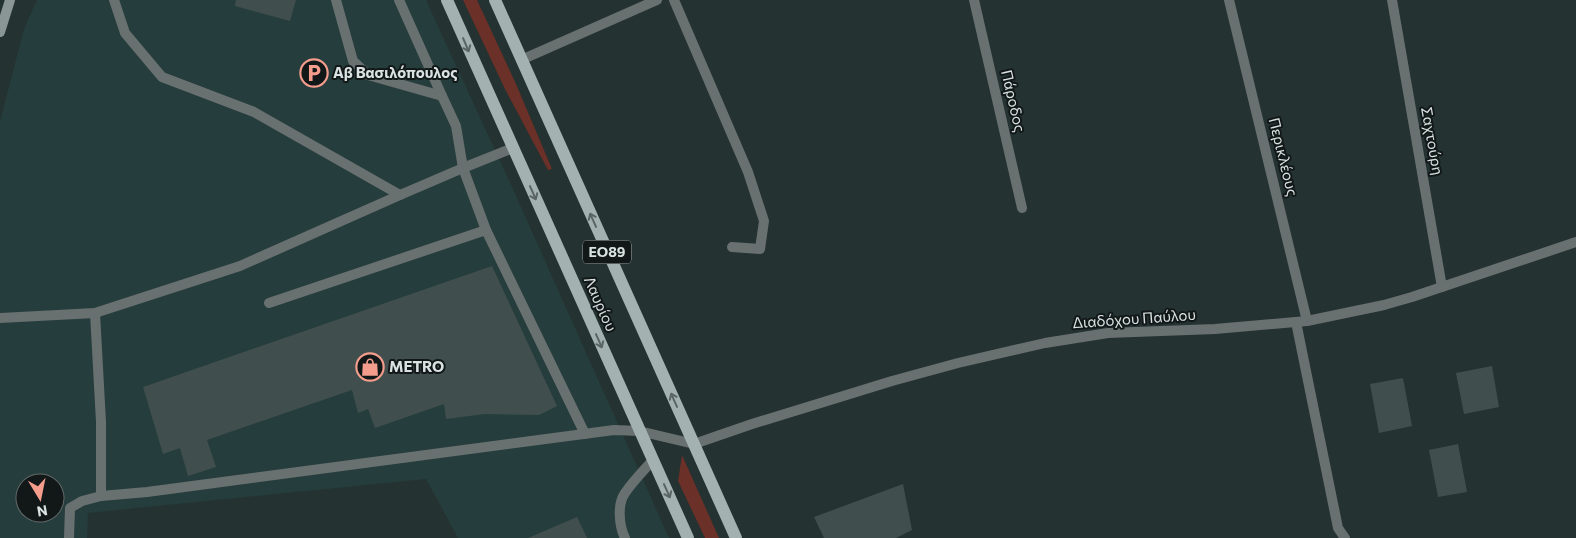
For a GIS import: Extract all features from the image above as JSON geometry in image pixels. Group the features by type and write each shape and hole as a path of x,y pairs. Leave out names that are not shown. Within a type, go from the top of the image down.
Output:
{"main road":[{"path":"0,32 10,0"},
{"name":"Λαυρίου","path":"447,0 688,538"},
{"name":"Λαυρίου","path":"495,0 736,538"}],"street":[{"path":"114,0 125,34 162,77 254,112 400,195"},
{"path":"336,0 353,61 368,75 442,96"},
{"path":"399,0 456,126 462,168 486,230 585,434"},
{"path":"521,60 658,0"},
{"path":"674,0 748,172 764,221 760,249 732,247"},
{"name":"Πάροδος","path":"974,0 1022,208"},
{"name":"Περικλέους","path":"1231,0 1307,321"},
{"name":"Σαχτούρη","path":"1392,0 1442,287"},
{"path":"0,318 95,313 240,266 462,168 513,148"},
{"path":"269,302 486,230"},
{"name":"Διαδόχου Παύλου","path":"694,444 892,380 1045,343 1108,333 1215,329 1307,321 1384,304 1442,287 1576,242"},
{"path":"95,313 101,422 101,496"},
{"path":"1296,322 1338,528 1345,538"},
{"path":"70,538 70,508 82,500 101,496 614,430 640,431 694,444"},
{"path":"625,538 622,532 620,513 624,494 653,460"}],"shaded area":[{"path":"37,0 426,0 669,538 458,538 426,479 88,513 87,538 0,538 0,121 24,29"},
{"path":"463,0 477,0 516,84 552,169 548,170 505,89"},
{"path":"682,455 719,538 705,538 678,481"}],"building":[{"path":"236,0 296,0 290,21 235,6"},
{"name":"METRO","path":"492,266 557,406 539,415 485,414 446,419 444,404 375,428 368,409 358,413 352,390 207,440 216,467 188,476 180,448 163,454 143,387"},
{"path":"1492,366 1499,407 1464,414 1456,373"},
{"path":"1403,378 1412,426 1379,433 1370,384"},
{"path":"1458,444 1467,492 1438,497 1429,450"},
{"path":"903,484 912,530 896,538 824,538 814,517"},
{"path":"577,517 587,538 528,538"}],"place":[{"name":"Αβ Βασιλόπουλος","path":"314,73"},
{"name":"METRO","path":"370,367"}]}
